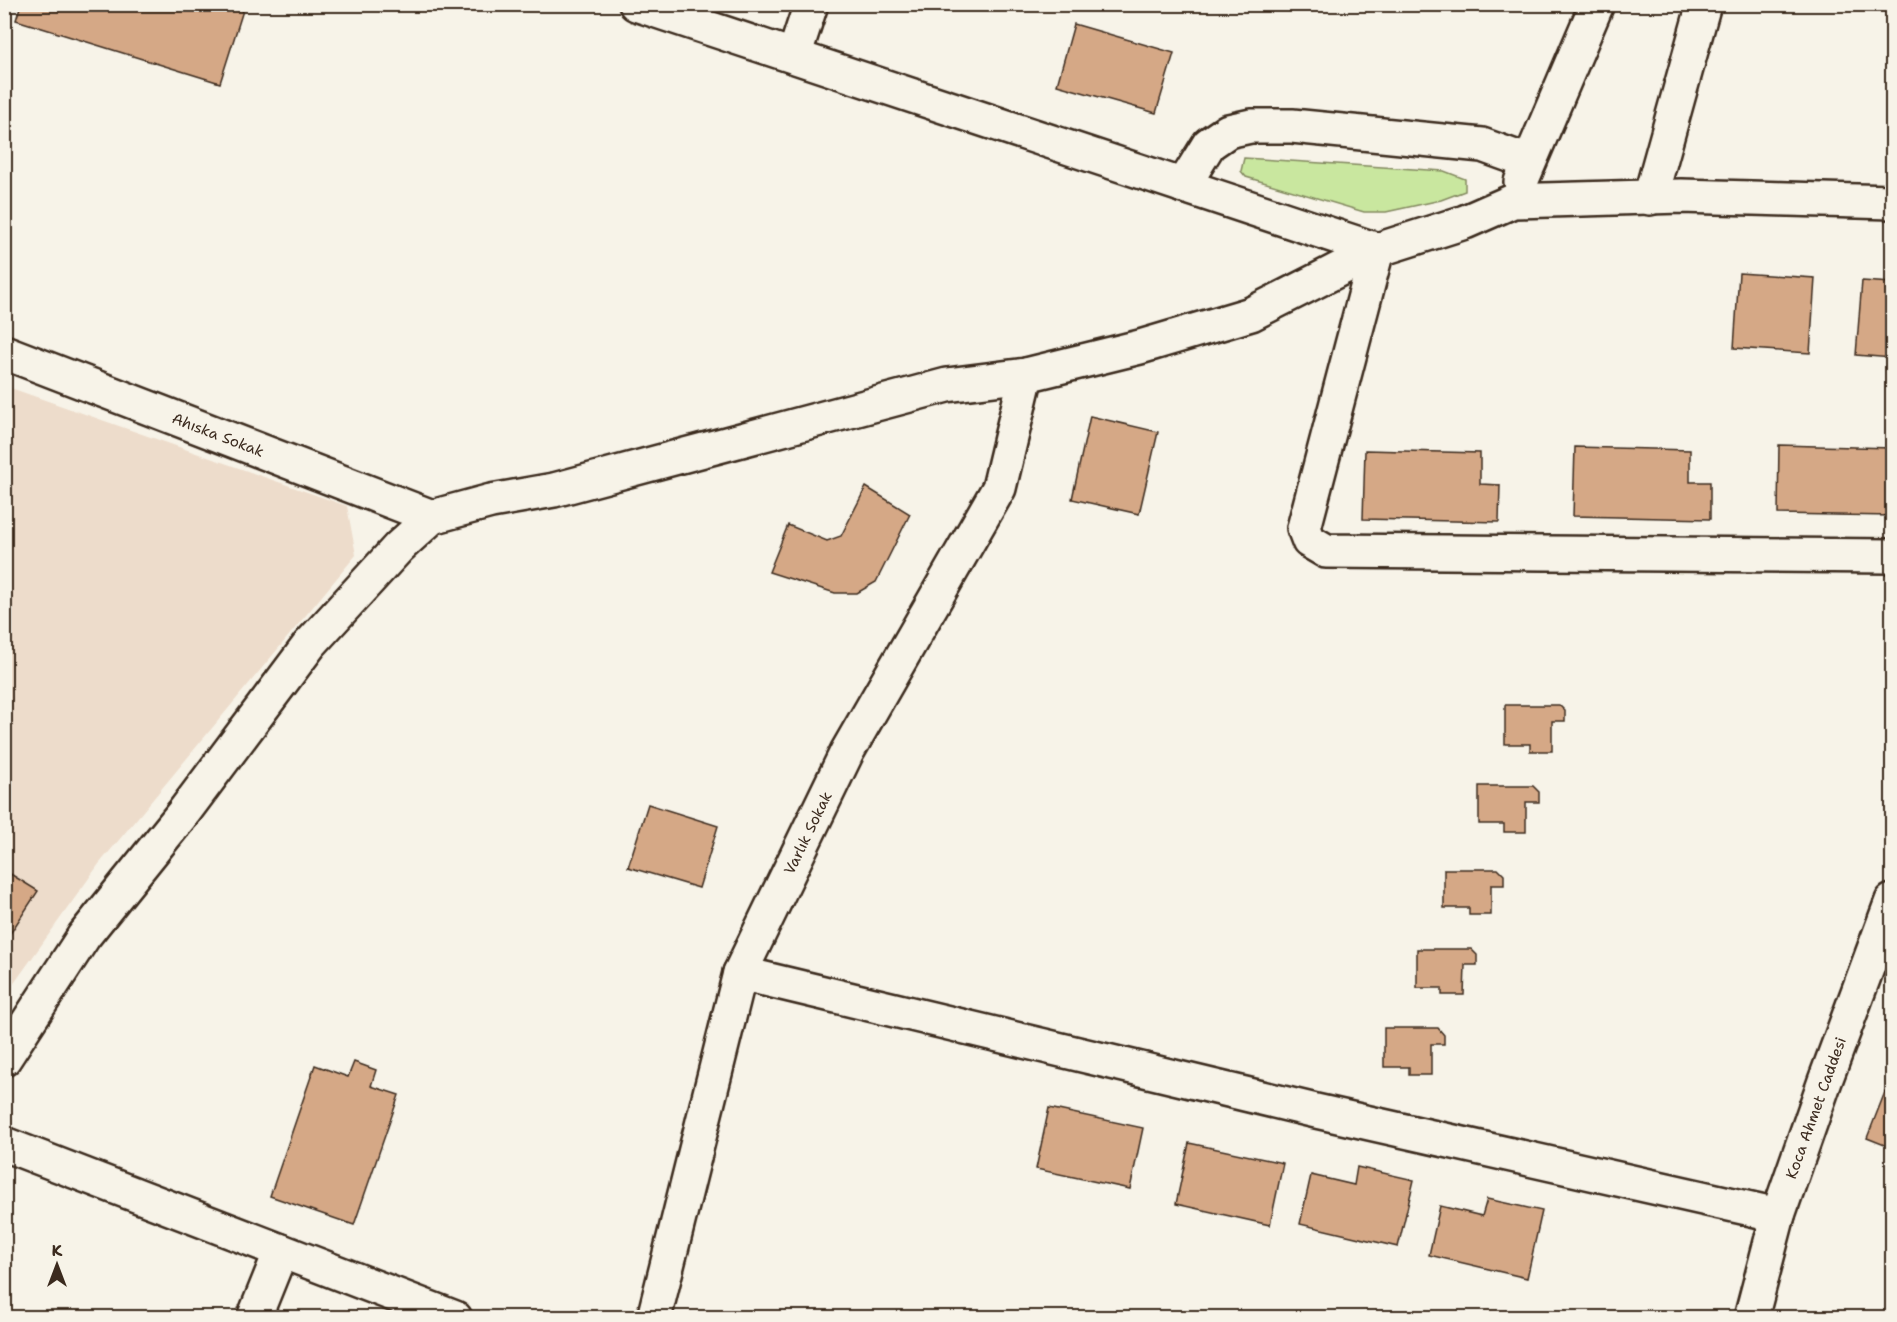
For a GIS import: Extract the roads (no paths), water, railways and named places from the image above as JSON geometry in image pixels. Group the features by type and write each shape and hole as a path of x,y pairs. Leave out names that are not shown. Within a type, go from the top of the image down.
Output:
{"street":[{"path":"636,4 695,14 794,56 1377,250"},
{"path":"794,56 811,4"},
{"path":"1513,201 1597,4"},
{"path":"1650,198 1704,4"},
{"path":"1183,186 1209,144 1228,131 1251,126 1292,126 1482,145 1529,162"},
{"path":"4,1059 84,936 184,812 310,644 399,547 432,517 491,501 554,490 947,385 1026,375 1140,347 1251,314 1377,250 1465,222 1513,201 1681,196 1893,202"},
{"path":"1377,250 1305,528 1309,541 1326,551 1893,556"},
{"name":"Ahıska Sokak","path":"4,352 432,517"},
{"name":"Varlık Sokak","path":"654,1317 740,973 847,752 999,488 1026,375"},
{"name":"Koca Ahmet Caddesi","path":"1751,1317 1778,1215 1825,1081 1890,918"},
{"path":"740,973 1316,1111 1778,1215"},
{"path":"4,1144 455,1317"},
{"path":"254,1317 281,1251"}]}
